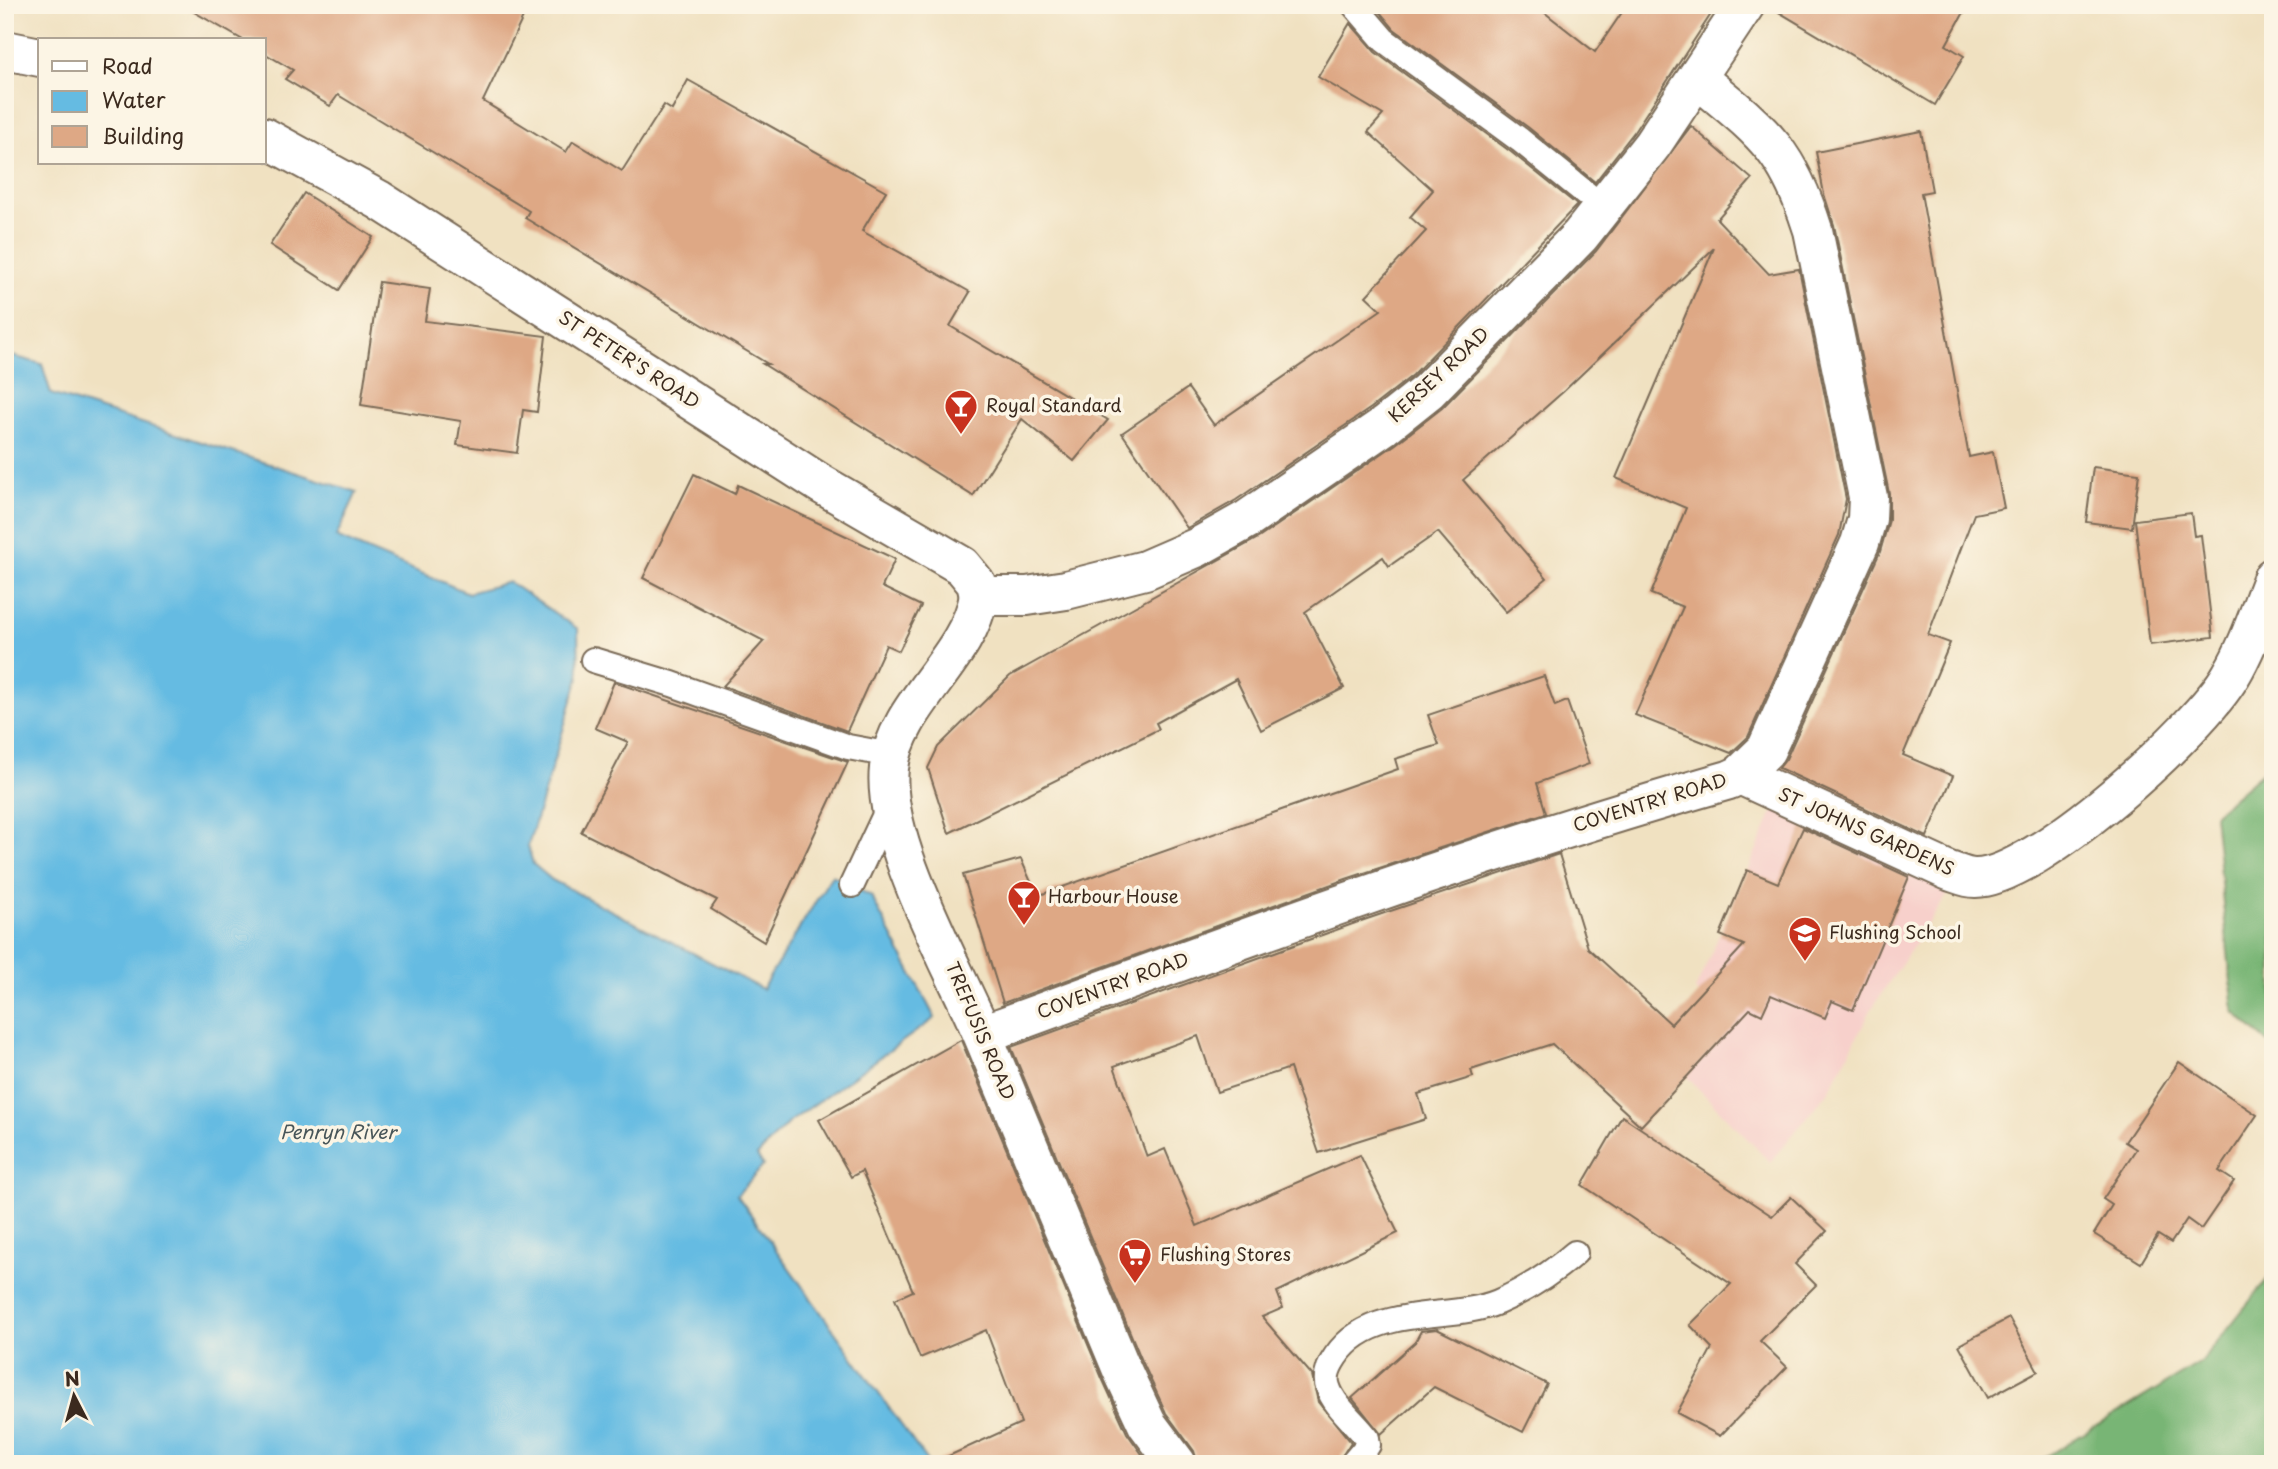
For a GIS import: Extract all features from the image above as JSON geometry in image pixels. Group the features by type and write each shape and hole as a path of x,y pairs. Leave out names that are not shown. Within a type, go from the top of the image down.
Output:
{"street":[{"name":"KERSEY ROAD","path":"979,596 1027,596 1106,581 1198,547 1248,519 1384,426 1428,391 1604,208 1652,145 1745,5"},
{"path":"5,50 38,57"},
{"name":"COVENTRY ROAD","path":"983,1034 1419,876 1740,775 1766,750 1860,543 1867,519 1868,498 1813,230 1804,200 1778,150 1755,126 1697,78"},
{"name":"ST PETER'S ROAD","path":"266,138 379,200 821,484 962,566 976,583 979,596"},
{"name":"ST JOHNS GARDENS","path":"1740,775 1949,871 1974,878 1999,873 2021,863 2121,793 2193,723 2231,676 2273,576"},
{"name":"TREFUSIS ROAD","path":"979,596 969,627 909,718 891,755 888,771 891,803 903,855 983,1034 1122,1370 1147,1424 1177,1464"}],"lane":[{"path":"1354,5 1384,40 1520,140 1604,208"},
{"path":"593,660 672,684 848,747 891,755"},
{"path":"852,885 891,803"},
{"path":"1352,1464 1368,1446 1367,1438 1333,1399 1327,1385 1328,1369 1338,1352 1354,1338 1396,1319 1423,1313 1472,1310 1497,1302 1551,1274 1575,1253"}],"shaded area":[{"name":"Flushing School","path":"1778,801 1874,846 1948,894 1872,1008 1829,1091 1770,1162 1687,1077 1733,1027 1695,990"}],"green space":[{"path":"2273,763 2273,1047 2234,1012 2214,814"},
{"path":"2273,1272 2273,1464 2034,1464 2201,1362"}],"water":[{"name":"Penryn River","path":"5,354 42,364 51,394 357,492 336,537 468,593 509,582 578,629 579,677 528,846 533,864 552,880 762,989 832,875 871,896 935,1018 787,1124 757,1156 763,1166 737,1195 929,1464 5,1464"}],"building":[{"path":"182,5 529,5 483,101 566,152 573,141 622,171 664,105 672,110 688,80 886,191 862,231 970,292 950,326 1108,420 1074,461 1022,419 973,496 763,364 768,364 525,218 529,211 449,162 338,95 330,106 285,79 293,70 266,54 266,38 240,38"},
{"path":"1374,5 1535,5 1595,52 1627,5 1717,5 1634,132 1595,182 1529,128 1394,29"},
{"path":"1767,5 1968,5 1946,45 1964,56 1935,105"},
{"path":"1350,23 1375,52 1511,152 1577,205 1413,375 1371,408 1236,500 1187,528 1122,433 1188,388 1214,425 1381,310 1366,296 1426,231 1410,217 1433,190 1368,132 1383,115 1318,77"},
{"path":"1691,126 1752,179 1717,219 1769,274 1799,269 1846,499 1839,535 1748,737 1731,753 1635,715 1683,607 1651,594 1686,508 1616,478 1714,248 1564,391 1463,480 1547,578 1506,612 1438,532 1389,566 1383,557 1305,612 1344,688 1261,730 1236,679 1156,723 1159,729 949,833 928,768 938,747 1010,676 1260,537 1396,444 1442,408 1596,251"},
{"path":"1921,131 1932,191 1921,193 1969,457 1993,452 2004,508 1974,514 1928,635 1950,643 1903,755 1953,776 1927,837 1779,768 1786,759 1880,552 1889,520 1889,493 1834,225 1824,194 1816,152"},
{"path":"304,193 373,237 339,290 270,245"},
{"path":"379,282 430,289 425,321 546,336 537,412 523,410 517,453 457,445 461,421 361,405"},
{"path":"2093,467 2139,473 2132,528 2086,522"},
{"path":"694,474 735,494 738,485 895,559 882,587 921,606 899,651 886,645 847,731 723,686 764,641 643,578"},
{"path":"2191,513 2194,536 2201,535 2213,637 2150,645 2135,520"},
{"path":"1544,676 1555,706 1567,701 1589,764 1537,783 1546,813 1346,879 1003,1003 963,875 1021,859 1037,896 1398,769 1395,759 1439,745 1428,715"},
{"path":"614,682 848,762 764,942 711,909 717,900 581,832 628,742 595,728"},
{"path":"1803,828 1909,877 1853,1010 1832,1001 1825,1018 1771,995 1762,1015 1750,1009 1641,1126 1552,1044 1471,1070 1473,1077 1418,1094 1426,1119 1319,1153 1290,1068 1217,1092 1198,1036 1114,1066 1147,1157 1165,1149 1197,1226 1360,1155 1398,1233 1277,1292 1283,1308 1262,1317 1312,1375 1318,1402 1351,1442 1337,1464 1198,1464 1194,1451 1166,1413 1142,1361 1011,1047 1361,921 1559,854 1588,948 1671,1024 1744,945 1720,935 1747,870 1778,883"},
{"path":"961,1040 1102,1378 1127,1433 1149,1464 931,1464 1021,1423 986,1330 920,1358 895,1299 913,1291 862,1171 851,1177 819,1120"},
{"path":"2179,1062 2257,1115 2219,1171 2234,1181 2201,1229 2187,1219 2171,1243 2158,1235 2141,1263 2094,1234 2112,1205 2103,1199 2136,1149 2125,1142"},
{"path":"1622,1116 1772,1216 1791,1197 1827,1231 1795,1264 1816,1285 1760,1341 1787,1367 1720,1436 1677,1413 1712,1348 1690,1325 1731,1284 1582,1185"},
{"path":"2009,1318 2038,1371 1988,1398 1959,1345"},
{"path":"1437,1329 1547,1384 1523,1432 1434,1387 1381,1434 1352,1398 1415,1342 1421,1331"}],"place":[{"name":"Royal Standard","path":"961,436"},
{"name":"Harbour House","path":"1024,927"},
{"name":"Flushing School","path":"1805,963"},
{"name":"Flushing Stores","path":"1135,1285"}]}
